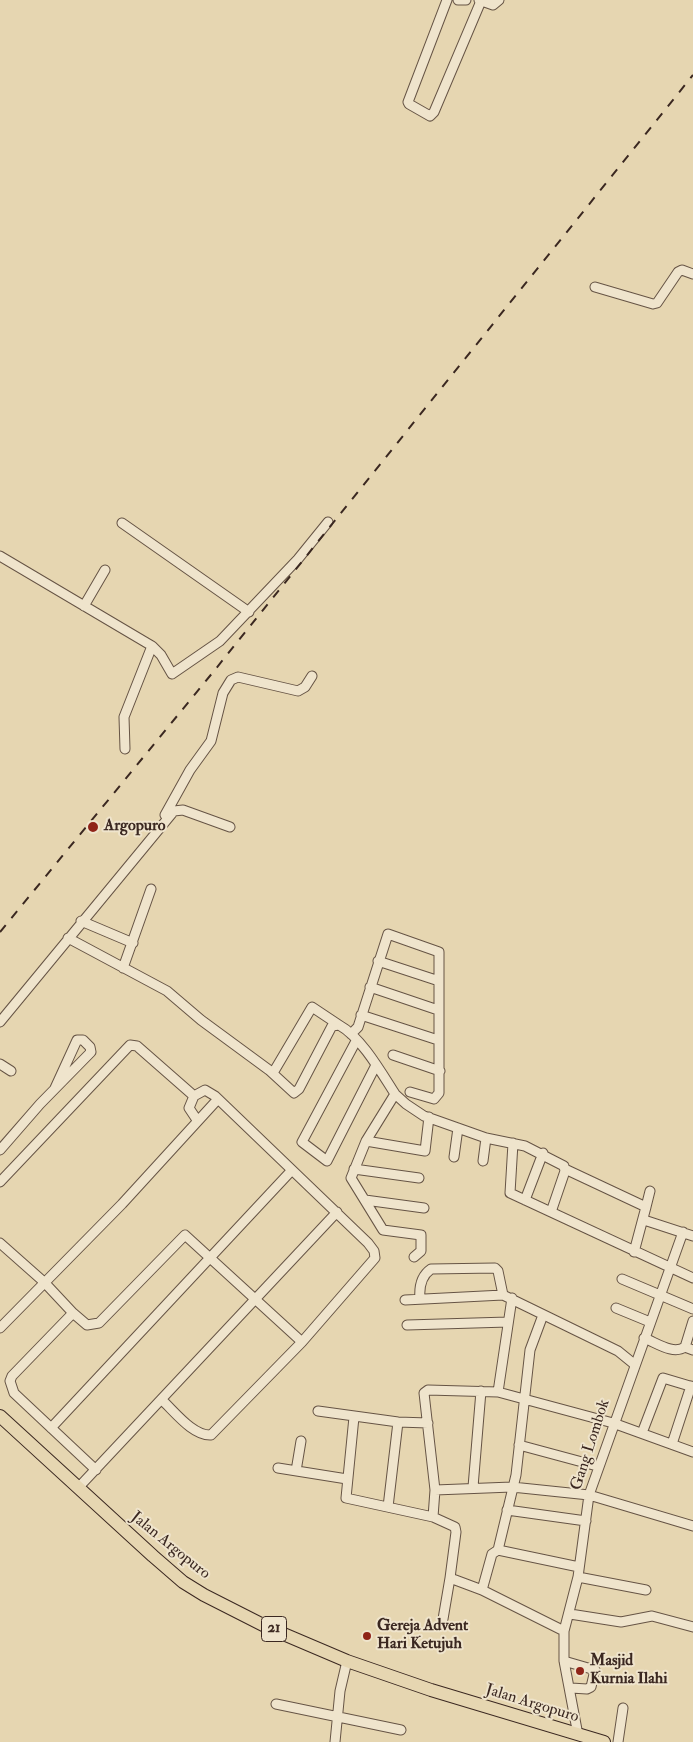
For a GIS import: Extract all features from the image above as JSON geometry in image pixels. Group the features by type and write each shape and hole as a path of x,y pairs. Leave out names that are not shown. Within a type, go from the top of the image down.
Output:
{"highway":[{"name":"Jalan Argopuro","path":"0,1416 183,1582 244,1616 347,1661 431,1690 604,1742"}],"street":[{"path":"447,0 408,102 430,116 434,112 480,0 495,5 499,0"},
{"path":"458,0 466,0"},
{"path":"595,287 652,304 657,303 678,272 682,270 693,274"},
{"path":"0,556 152,646 162,654 172,674 220,641 298,559 328,522"},
{"path":"122,523 249,612"},
{"path":"84,606 104,570"},
{"path":"125,749 124,717 152,646"},
{"path":"155,833 186,777 211,741 223,693 231,680 238,677 298,691 305,687 312,676"},
{"path":"0,1022 174,811 180,809 230,827"},
{"path":"123,968 151,889"},
{"path":"81,922 133,944"},
{"path":"376,1065 327,1161 302,1142 354,1038 386,936 390,934 439,952 439,1094 434,1099 410,1092"},
{"path":"68,938 167,991 201,1020 272,1073 294,1093 297,1092 332,1026 339,1025"},
{"path":"378,960 439,980"},
{"path":"370,987 438,1010"},
{"path":"272,1073 312,1007 339,1025 354,1038 376,1065 395,1094 413,1110 486,1138 513,1143 543,1153 565,1169 646,1207"},
{"path":"361,1015 438,1040"},
{"path":"0,1150 55,1088 91,1052 90,1047 82,1040 77,1040 55,1088"},
{"path":"0,1182 130,1045 137,1046 194,1096"},
{"path":"394,1055 440,1071"},
{"path":"0,1064 11,1071"},
{"path":"162,1400 195,1430 204,1435 211,1434 302,1342 374,1258 374,1251 368,1243 337,1212 218,1099 205,1090 194,1096 189,1103 189,1108 197,1120"},
{"path":"395,1094 366,1141 351,1178 383,1230 421,1235 421,1251 414,1257"},
{"path":"0,1328 122,1204 218,1099"},
{"path":"366,1141 425,1151 430,1117"},
{"path":"454,1157 458,1128"},
{"path":"483,1161 486,1138"},
{"path":"513,1143 510,1193 693,1278"},
{"path":"525,1200 543,1153"},
{"path":"354,1169 419,1178"},
{"path":"551,1212 565,1169"},
{"path":"51,1428 212,1258 292,1170"},
{"path":"634,1252 644,1220 650,1191"},
{"path":"365,1200 424,1208"},
{"path":"78,1488 337,1212"},
{"path":"644,1220 693,1236"},
{"name":"Gang Lombok","path":"578,1735 571,1688 564,1661 564,1631 570,1614 578,1577 589,1495 597,1466 672,1267 683,1232"},
{"path":"0,1243 44,1282 73,1314 87,1325 99,1323 185,1235 302,1342"},
{"path":"420,1299 420,1287 426,1274 431,1270 495,1268 508,1297 508,1322 498,1392"},
{"path":"622,1279 693,1309"},
{"path":"404,1300 508,1297 618,1350 634,1364"},
{"path":"616,1308 650,1322"},
{"path":"73,1314 12,1376 10,1381 14,1393 96,1470"},
{"path":"482,1590 492,1554 498,1550 507,1510 519,1445 530,1350 543,1315"},
{"path":"644,1338 673,1350 679,1351 689,1348 693,1321"},
{"path":"407,1324 508,1322"},
{"path":"618,1350 639,1351"},
{"path":"642,1433 663,1378 692,1386 672,1444"},
{"path":"433,1517 435,1490 425,1391 498,1392 613,1423 693,1452"},
{"path":"473,1487 481,1391"},
{"path":"318,1411 398,1422 428,1423"},
{"path":"354,1417 346,1479 346,1498 433,1517 456,1527 443,1619"},
{"path":"388,1507 398,1422"},
{"path":"296,1471 301,1441"},
{"path":"519,1445 597,1466"},
{"path":"278,1468 346,1479"},
{"path":"435,1490 473,1487 512,1487 589,1495 693,1526"},
{"path":"507,1510 586,1521"},
{"path":"498,1550 579,1567"},
{"path":"578,1577 646,1590"},
{"path":"450,1578 482,1590 564,1631"},
{"path":"570,1614 621,1622 652,1616 693,1627"},
{"path":"335,1742 337,1717 347,1661"},
{"path":"564,1661 588,1666 595,1670 591,1687 587,1690 571,1688"},
{"path":"276,1704 402,1730"},
{"path":"618,1742 623,1708"}],"railway":[{"path":"0,932 214,671 693,75"}],"place":[{"name":"Argopuro","path":"93,827"},
{"name":"Gereja Advent Hari Ketujuh","path":"367,1636"},
{"name":"Masjid Kurnia Ilahi","path":"580,1671"}]}
